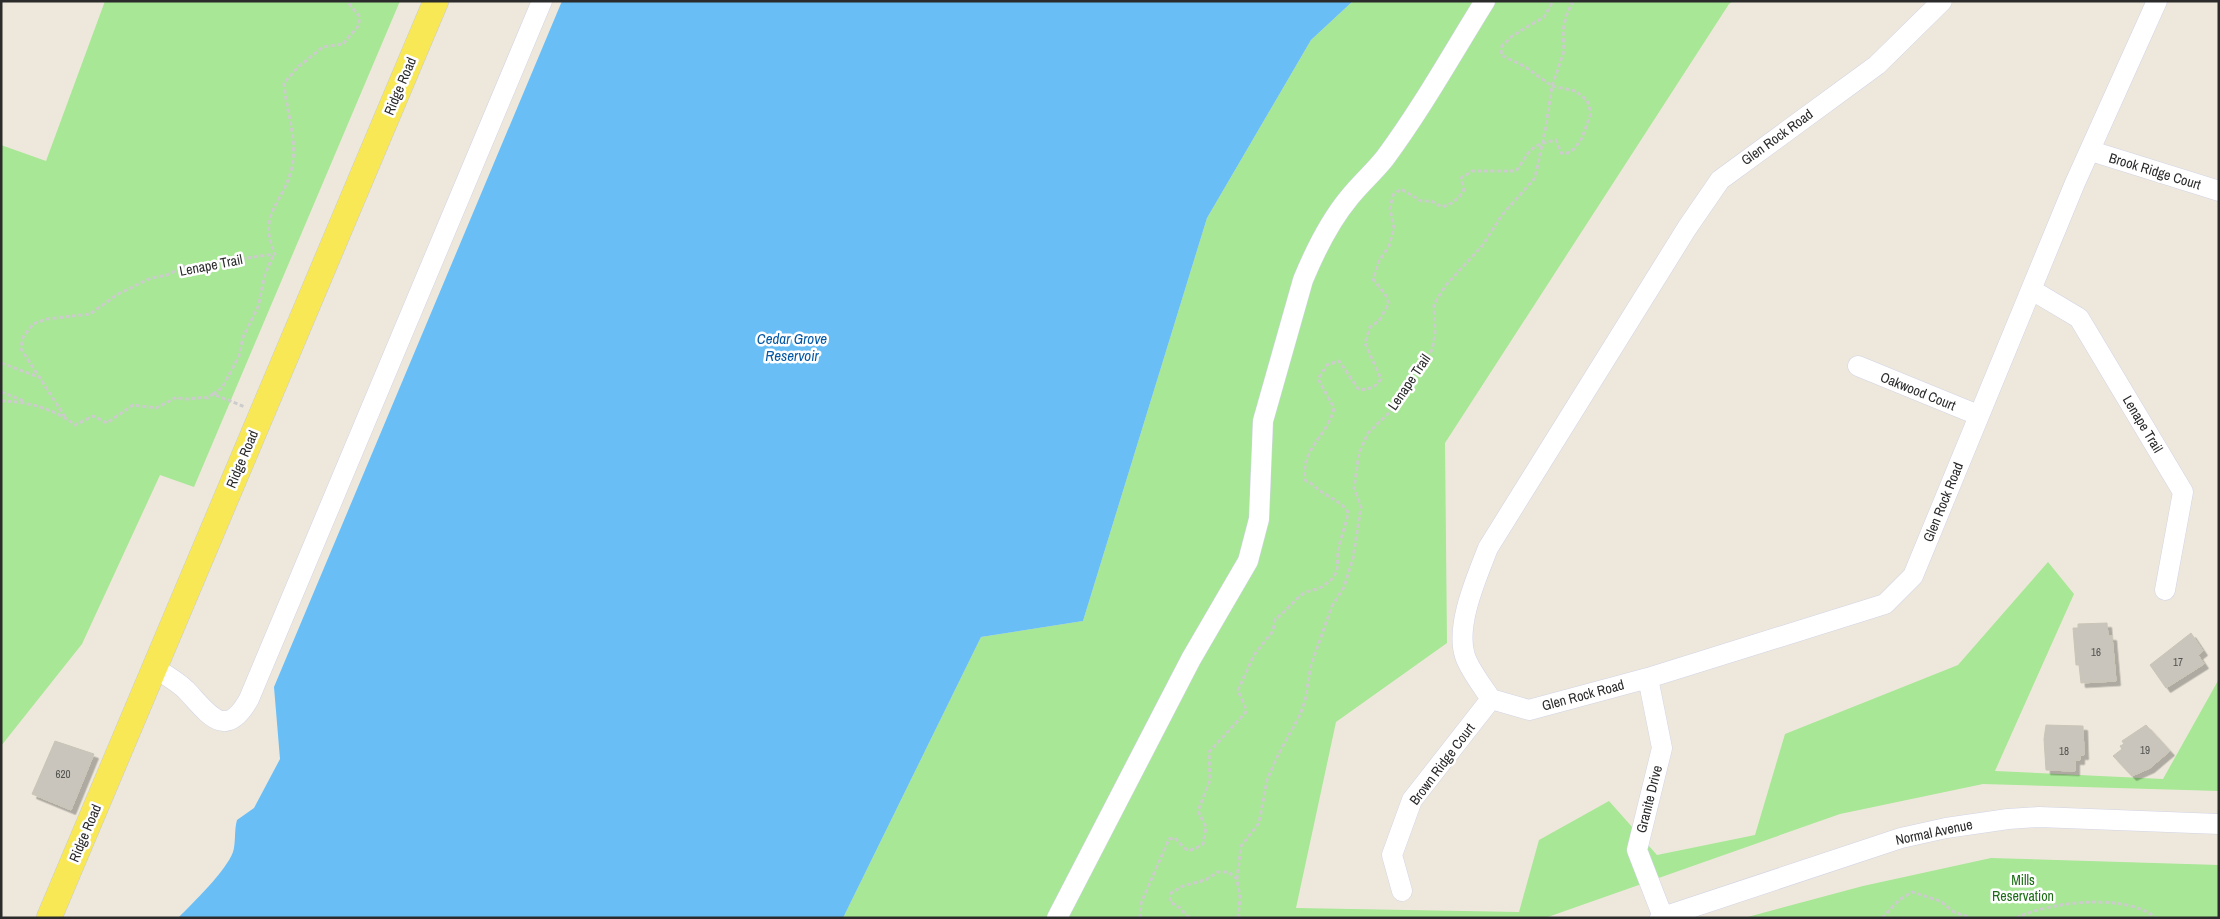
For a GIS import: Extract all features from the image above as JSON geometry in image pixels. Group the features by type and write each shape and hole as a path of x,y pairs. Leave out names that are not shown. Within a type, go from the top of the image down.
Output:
{"main road":[{"name":"Ridge Road","path":"49,918 436,1"}],"street":[{"path":"154,668 184,688 213,718 225,720 241,713 249,699 542,1"},
{"path":"1058,918 1191,659 1241,574 1250,554 1259,519 1263,421 1302,280 1311,258 1339,212 1384,160 1414,117 1485,1"},
{"name":"Glen Rock Road","path":"1942,1 1877,66 1720,180 1687,228 1488,548 1472,592 1462,631 1465,656 1491,699 1529,710 1648,678 1885,604 1913,576 1978,415 2157,1"},
{"name":"Brook Ridge Court","path":"2091,151 2219,191"},
{"name":"Lenape Trail","path":"2032,290 2078,318 2183,492 2164,590"},
{"name":"Oakwood Court","path":"1858,366 1978,415"},
{"name":"Granite Drive","path":"1648,678 1662,748 1637,850 1662,917"},
{"name":"Brown Ridge Court","path":"1402,891 1392,855 1412,800 1491,699"},
{"name":"Normal Avenue","path":"1662,917 1901,838 1946,828 1999,820 2039,818 2219,824"}],"path":[{"path":"1,392 64,417 75,425 93,416 107,423 133,405 156,408 177,397 184,400 201,397 208,398 222,388 239,356 243,337 258,307 265,274 274,254 268,238 272,210 291,171 293,147 292,120 286,104 284,83 298,67 323,47 342,44 359,25 360,16 347,1"},
{"path":"1140,918 1142,903 1169,839 1175,838 1187,850 1192,851 1203,844 1206,827 1198,811 1210,780 1209,752 1246,712 1238,690 1254,655 1272,631 1275,619 1283,614 1304,593 1322,587 1336,574 1339,568 1339,547 1348,512 1340,502 1324,494 1318,487 1305,480 1303,466 1312,447 1326,430 1334,408 1318,379 1326,365 1339,361 1358,390 1371,389 1378,385 1382,379 1365,343 1370,327 1379,321 1388,303 1385,294 1373,279 1394,228 1390,209 1393,195 1401,189 1421,201 1431,200 1442,207 1456,201 1464,190 1461,178 1472,171 1516,171 1529,149 1541,143 1556,140 1561,153 1568,153 1582,138 1591,113 1586,100 1575,91 1552,86 1524,66 1501,55 1502,46 1512,36 1544,17 1553,1"},
{"name":"Lenape Trail","path":"1238,918 1240,898 1237,879 1240,846 1259,823 1267,780 1278,755 1300,715 1305,701 1311,665 1332,606 1348,576 1357,540 1361,507 1354,488 1358,453 1368,433 1404,396 1411,375 1432,350 1435,335 1434,304 1446,285 1482,246 1502,215 1535,178 1539,166 1541,143 1546,126 1552,86 1564,51 1563,31 1566,16 1573,1"},
{"name":"Lenape Trail","path":"64,417 21,349 22,337 33,324 47,319 90,314 118,294 151,278 167,275 183,268 274,254"},
{"path":"1,363 41,378"},
{"path":"213,394 261,414"},
{"path":"1,402 20,402 64,417"},
{"path":"1189,918 1180,908 1170,902 1171,893 1183,886 1205,880 1218,872 1228,872 1237,879"},
{"path":"1882,918 1899,900 1912,892 1940,901 1954,912 1970,918"},
{"path":"2016,918 2040,909 2062,905 2098,903 2122,905 2144,911 2156,918"}],"green space":[{"path":"105,1 400,1 194,487 160,475 82,644 1,746 1,145 46,161"},
{"path":"1353,1 1733,1 1729,4 1445,443 1447,643 1336,722 1296,908 1519,912 1539,840 1609,801 1657,855 1755,835 1785,734 1958,665 2048,562 2074,594 1995,771 2163,779 2219,679 2219,791 1983,784 1840,814 1545,918 843,918 981,637 1083,621 1207,218 1311,40"},
{"name":"Mills Reservation","path":"1991,858 2219,865 2219,918 1744,918 1863,886"}],"water":[{"name":"Cedar Grove Reservoir","path":"562,1 1353,1 1311,40 1207,218 1083,621 981,637 843,918 178,918 224,868 233,852 237,820 254,808 280,759 274,687"}],"building":[{"path":"2107,623 2108,636 2112,636 2116,681 2081,683 2079,665 2076,665 2073,628 2078,628 2078,624"},
{"path":"2191,633 2203,651 2198,655 2204,664 2166,688 2150,665"},
{"path":"2046,725 2083,726 2084,755 2080,755 2080,760 2075,760 2075,771 2046,770 2044,739"},
{"path":"2146,725 2170,751 2150,768 2132,776 2113,756 2122,749 2120,746 2124,744 2122,741"},
{"path":"55,741 94,754 71,810 32,794"}]}
